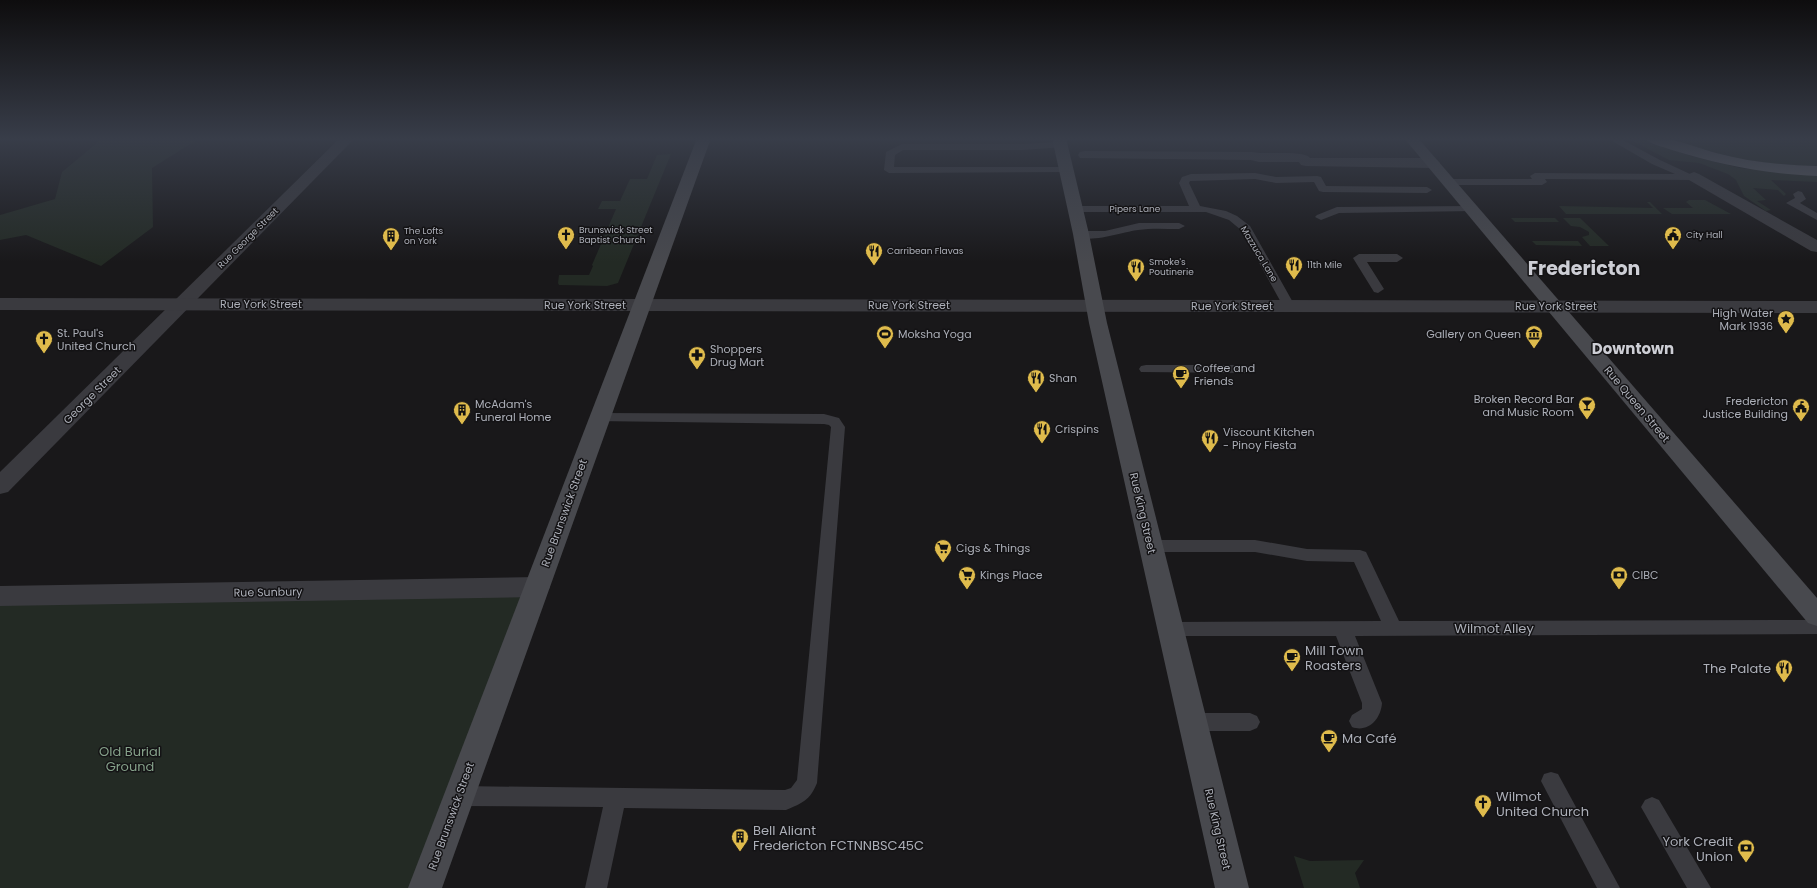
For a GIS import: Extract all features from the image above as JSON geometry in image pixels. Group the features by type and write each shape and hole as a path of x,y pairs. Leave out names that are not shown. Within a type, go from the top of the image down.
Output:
{"main road":[{"name":"Rue Brunswick Street","path":"425,888 689,179"},
{"name":"Rue King Street","path":"1068,179 1081,234 1094,306 1232,888"},
{"name":"Rue Queen Street","path":"1446,179 1817,616"}],"street":[{"name":"Rue George Street","path":"182,304 307,179"},
{"path":"1698,179 1725,196 1817,246"},
{"name":"Rue York Street","path":"0,304 1817,307"},
{"name":"George Street","path":"0,486 182,304"},
{"name":"Rue Sunbury","path":"0,596 537,587"}],"lane":[{"path":"1186,179 1184,183 1196,209"},
{"path":"1273,179 1299,179"},
{"path":"1317,179 1323,189 1428,190"},
{"path":"1448,182 1542,182 1539,179"},
{"path":"1798,194 1801,199 1791,203 1817,217"},
{"name":"Pipers Lane","path":"1074,209 1196,209"},
{"name":"Mazzuca Lane","path":"1196,209 1206,209 1222,213 1233,218 1246,228 1289,306"},
{"path":"1322,217 1337,210 1471,209"},
{"path":"1081,234 1105,234 1139,226 1179,226"},
{"path":"1378,289 1359,258 1397,258"},
{"path":"1146,369 1244,369"},
{"path":"459,796 786,800 798,795 807,783 838,427 834,421 824,419 600,418"},
{"path":"1151,546 1255,546 1308,556 1360,556 1394,629"},
{"name":"Wilmot Alley","path":"1171,629 1817,627"},
{"path":"1343,629 1372,703 1372,710 1370,714 1359,721"},
{"path":"1192,722 1250,722"},
{"path":"1551,781 1609,888"},
{"path":"596,888 616,798"},
{"path":"1652,807 1700,888"}],"green space":[{"path":"60,179 152,179 153,227 101,266 26,235 0,240 0,215 55,199"},
{"path":"630,179 661,179 618,283 607,286 559,285 559,275 589,275 616,209 598,209 602,201 620,201"},
{"path":"1817,179 1817,182 1771,180 1786,194 1784,196 1778,190 1753,188 1766,200 1757,201 1771,210 1766,211 1744,196 1736,180"},
{"path":"1689,200 1705,200 1731,214 1672,214 1663,208 1693,208 1686,202"},
{"path":"1647,202 1650,202 1662,214 1566,214 1559,206 1653,208"},
{"path":"1511,218 1555,218 1559,222 1515,222"},
{"path":"1563,218 1580,218 1609,246 1590,246 1582,237 1589,235 1589,232 1580,227 1571,226"},
{"path":"1532,241 1578,241 1582,246 1536,245"},
{"name":"Old Burial Ground","path":"537,587 425,888 0,888 0,596"},
{"path":"1294,856 1310,861 1364,860 1355,873 1360,888 1304,888"}],"place":[{"name":"Brunswick Street Baptist Church","path":"566,250"},
{"name":"City Hall","path":"1673,250"},
{"name":"The Lofts on York","path":"391,251"},
{"name":"Carribean Flavas","path":"874,266"},
{"name":"11th Mile","path":"1294,280"},
{"name":"Smoke's Poutinerie","path":"1136,282"},
{"name":"High Water Mark 1936","path":"1786,334"},
{"name":"Moksha Yoga","path":"885,349"},
{"name":"Gallery on Queen","path":"1534,349"},
{"name":"St. Paul's United Church","path":"44,354"},
{"name":"Shoppers Drug Mart","path":"697,370"},
{"name":"Coffee and Friends","path":"1181,389"},
{"name":"Shan","path":"1036,393"},
{"name":"Broken Record Bar and Music Room","path":"1587,420"},
{"name":"Fredericton Justice Building","path":"1801,422"},
{"name":"McAdam's Funeral Home","path":"462,425"},
{"name":"Crispins","path":"1042,444"},
{"name":"Viscount Kitchen - Pinoy Fiesta","path":"1210,453"},
{"name":"Cigs & Things","path":"943,563"},
{"name":"Kings Place","path":"967,590"},
{"name":"CIBC","path":"1619,590"},
{"name":"Mill Town Roasters","path":"1292,672"},
{"name":"The Palate","path":"1784,683"},
{"name":"Ma Café","path":"1329,753"},
{"name":"Wilmot United Church","path":"1483,818"},
{"name":"Bell Aliant Fredericton FCTNNBSC45C","path":"740,852"},
{"name":"York Credit Union","path":"1746,863"}],"district":[{"name":"Fredericton","path":"1584,268"},
{"name":"Downtown","path":"1633,349"}]}
